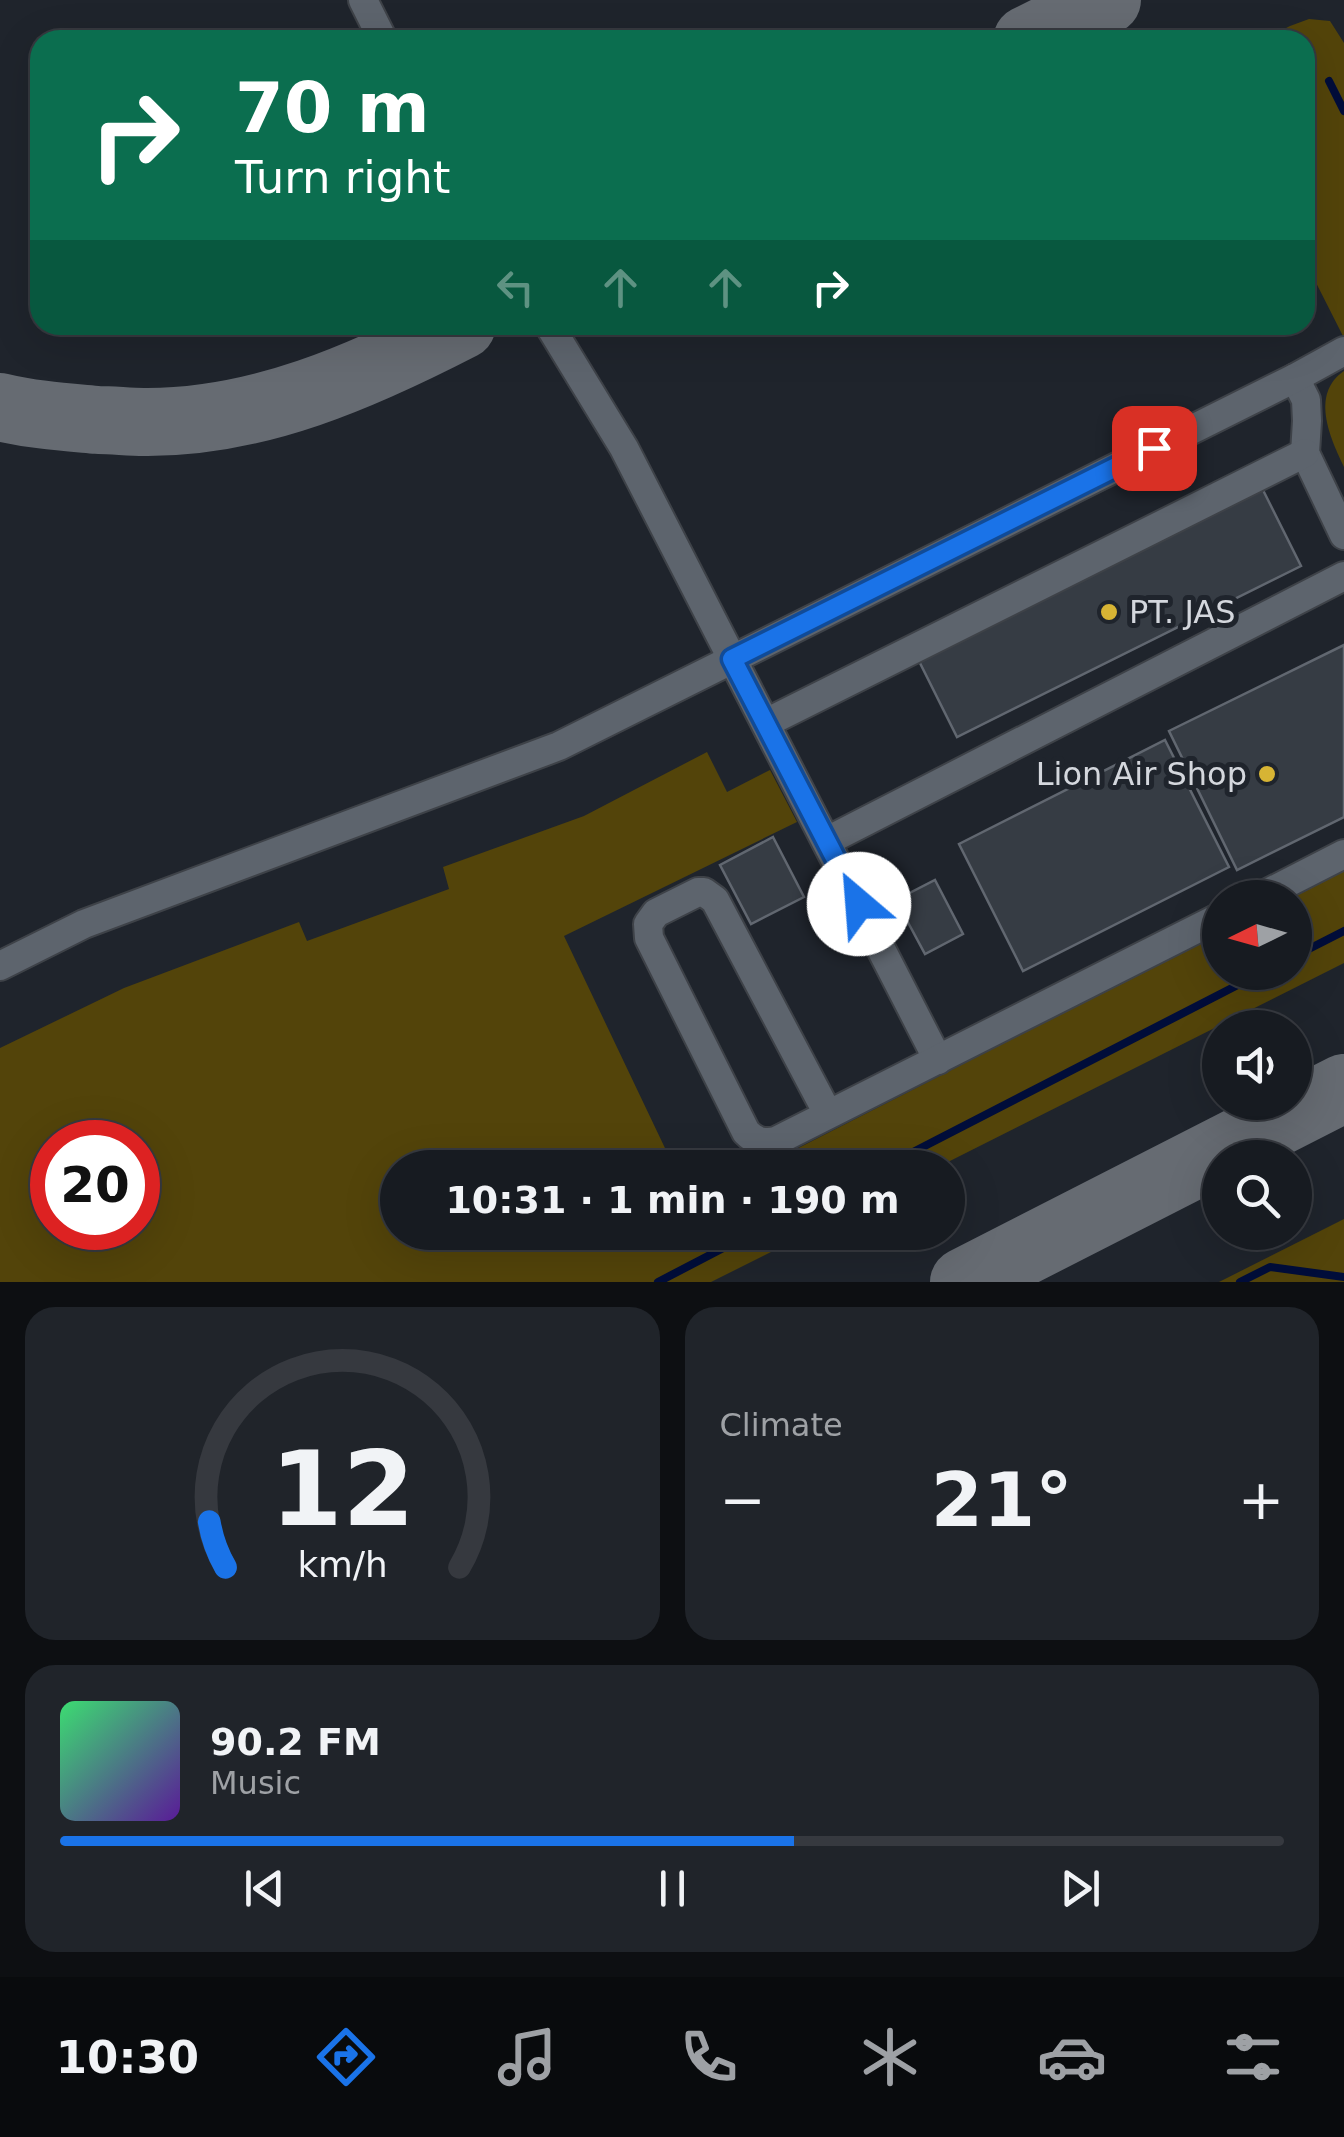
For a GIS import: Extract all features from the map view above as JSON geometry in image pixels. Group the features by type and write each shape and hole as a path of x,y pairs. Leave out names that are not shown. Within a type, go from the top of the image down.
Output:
{"lane":[{"path":"363,0 378,30"},
{"path":"554,335 624,448 938,1060"},
{"path":"0,966 84,924 559,746 1344,351"},
{"path":"1295,378 1306,400 1305,453 1344,534"},
{"path":"766,723 1305,453"},
{"path":"827,841 1344,576"},
{"path":"1293,880 1344,854"},
{"path":"828,1114 715,900 698,892 656,913 648,924 648,938 746,1132 759,1142 776,1141 1202,926"}],"shaded area":[{"path":"1309,19 1330,21 1344,43 1344,338 1315,281 1315,30 1282,30"},
{"path":"1344,371 1344,467 1329,430 1325,404 1334,381"},
{"path":"707,752 727,792 770,770 797,822 564,936 666,1150 380,1150 380,1250 775,1250 711,1282 0,1282 0,1048 124,988 299,922 307,941 449,889 443,867 584,816"},
{"path":"1344,870 1344,963 1312,979 1312,886"},
{"path":"1202,942 1202,990 1290,990 1250,1010 1202,1010 1202,1034 965,1153 965,1150 794,1150"},
{"path":"1344,1219 1344,1282 1219,1282 1282,1250 1312,1250 1312,1235"}],"building":[{"name":"PT. JAS","path":"1262,488 1301,566 957,737 918,659"},
{"name":"Lion Air Shop","path":"1344,645 1344,817 1237,870 1169,731"},
{"path":"1165,740 1229,867 1023,971 959,844"},
{"path":"773,837 804,897 751,924 720,865"},
{"path":"935,880 963,934 925,954 896,900"}],"waterway":[{"path":"1329,81 1344,111"},
{"path":"1312,947 1344,931"},
{"path":"917,1150 1228,990"},
{"path":"658,1282 719,1250"},
{"path":"1240,1282 1270,1267 1344,1277"}],"taxiway":[{"path":"1047,30 1107,0"},
{"path":"0,407 138,422 228,414 309,393 442,335"},
{"path":"964,1282 1344,1088"}],"place":[{"name":"PT. JAS","path":"1109,612"},
{"name":"Lion Air Shop","path":"1267,774"}],"route":[{"path":"859,904 732,659 1154,448"}]}
